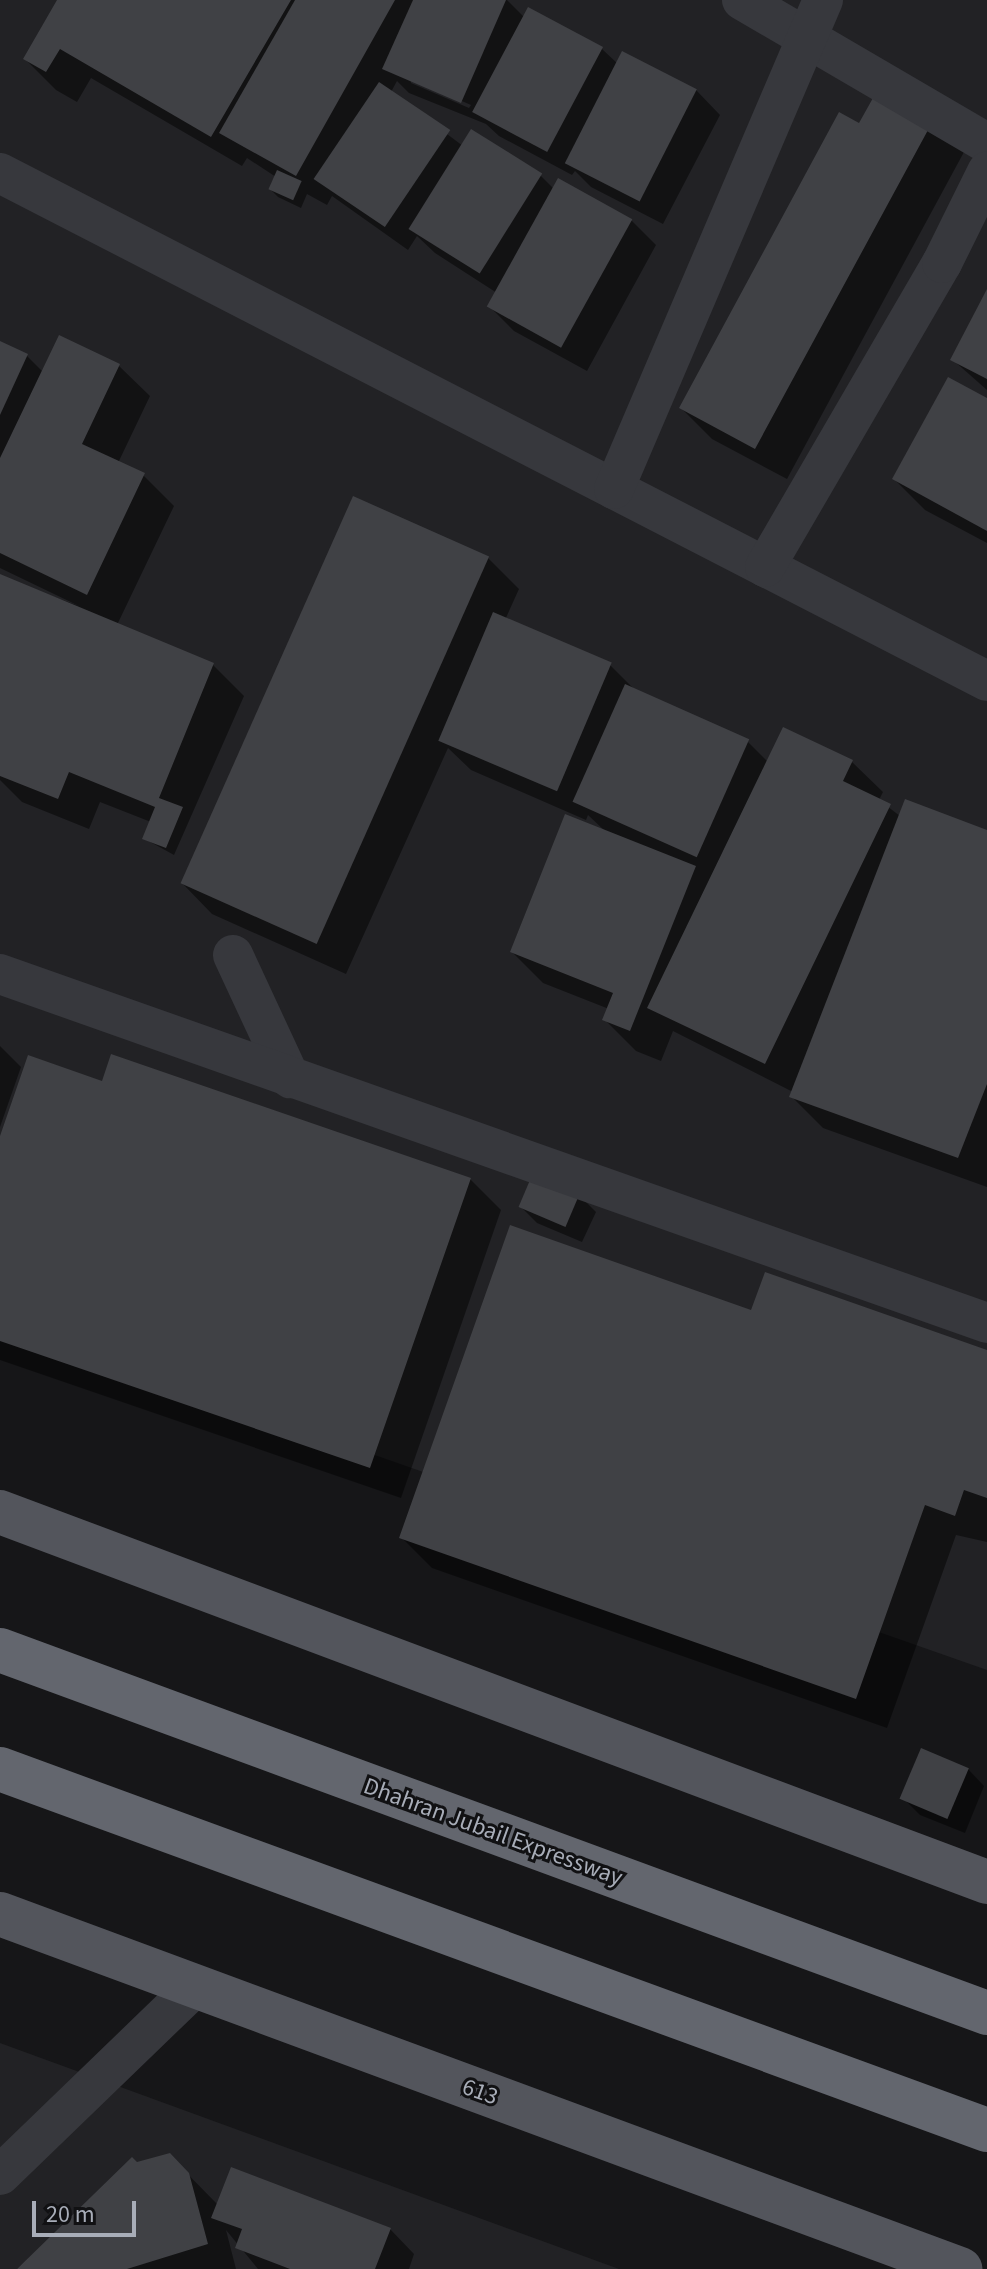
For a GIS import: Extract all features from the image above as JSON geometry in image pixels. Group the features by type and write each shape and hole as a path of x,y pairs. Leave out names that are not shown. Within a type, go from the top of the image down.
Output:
{"highway":[{"name":"Dhahran Jubail Expressway","path":"0,1650 987,2013"},
{"path":"0,1769 987,2130"},
{"path":"754,2045 987,2152"}],"main road":[{"path":"0,1512 987,1882"},
{"name":"613","path":"0,1914 960,2269"}],"street":[{"path":"742,0 987,143"},
{"path":"614,489 823,0"},
{"path":"765,567 942,263 987,172"},
{"path":"0,173 987,681"},
{"path":"233,955 290,1078"},
{"path":"0,974 987,1323"},
{"path":"0,2175 195,1987"}],"shaded area":[{"path":"0,0 987,0 987,1670 312,1433 0,1314"},
{"path":"0,2043 619,2269 0,2269"}],"building":[{"path":"57,0 291,0 211,137 60,49 46,72 23,59"},
{"path":"295,0 395,0 296,176 219,133"},
{"path":"413,0 506,0 461,103 382,69"},
{"path":"528,7 603,47 547,152 472,112"},
{"path":"622,51 697,89 640,201 565,163"},
{"path":"379,82 450,130 385,227 314,179"},
{"path":"878,89 934,119 755,449 679,408 839,112 859,123"},
{"path":"471,129 542,174 480,274 408,229"},
{"path":"277,170 302,181 293,200 268,189"},
{"path":"558,178 632,219 561,348 487,307"},
{"path":"987,289 987,379 950,360"},
{"path":"59,335 120,364 82,444 145,473 87,595 0,553 0,458"},
{"path":"0,341 28,354 0,415"},
{"path":"948,377 987,398 987,531 892,479"},
{"path":"353,496 489,557 317,944 181,883"},
{"path":"0,574 214,663 159,798 183,807 166,848 142,839 155,807 69,772 58,799 0,776"},
{"path":"493,612 612,662 557,791 438,741"},
{"path":"625,684 749,739 697,857 573,802"},
{"path":"783,727 853,760 843,781 891,804 765,1064 647,1008"},
{"path":"905,799 987,830 987,1084 958,1158 789,1097"},
{"path":"565,814 696,866 630,1031 602,1020 613,993 510,952"},
{"path":"111,1054 471,1178 370,1468 0,1341 0,1136 28,1055 102,1081"},
{"path":"533,1173 580,1193 565,1227 519,1207"},
{"path":"510,1225 751,1310 765,1272 987,1350 987,1498 964,1490 955,1516 925,1505 856,1699 399,1538"},
{"path":"921,1748 969,1768 947,1819 900,1799"},
{"path":"170,2153 189,2173 208,2244 127,2269 17,2269 132,2157 137,2162"},
{"path":"231,2167 391,2228 375,2269 290,2269 235,2248 242,2229 211,2218"}]}
